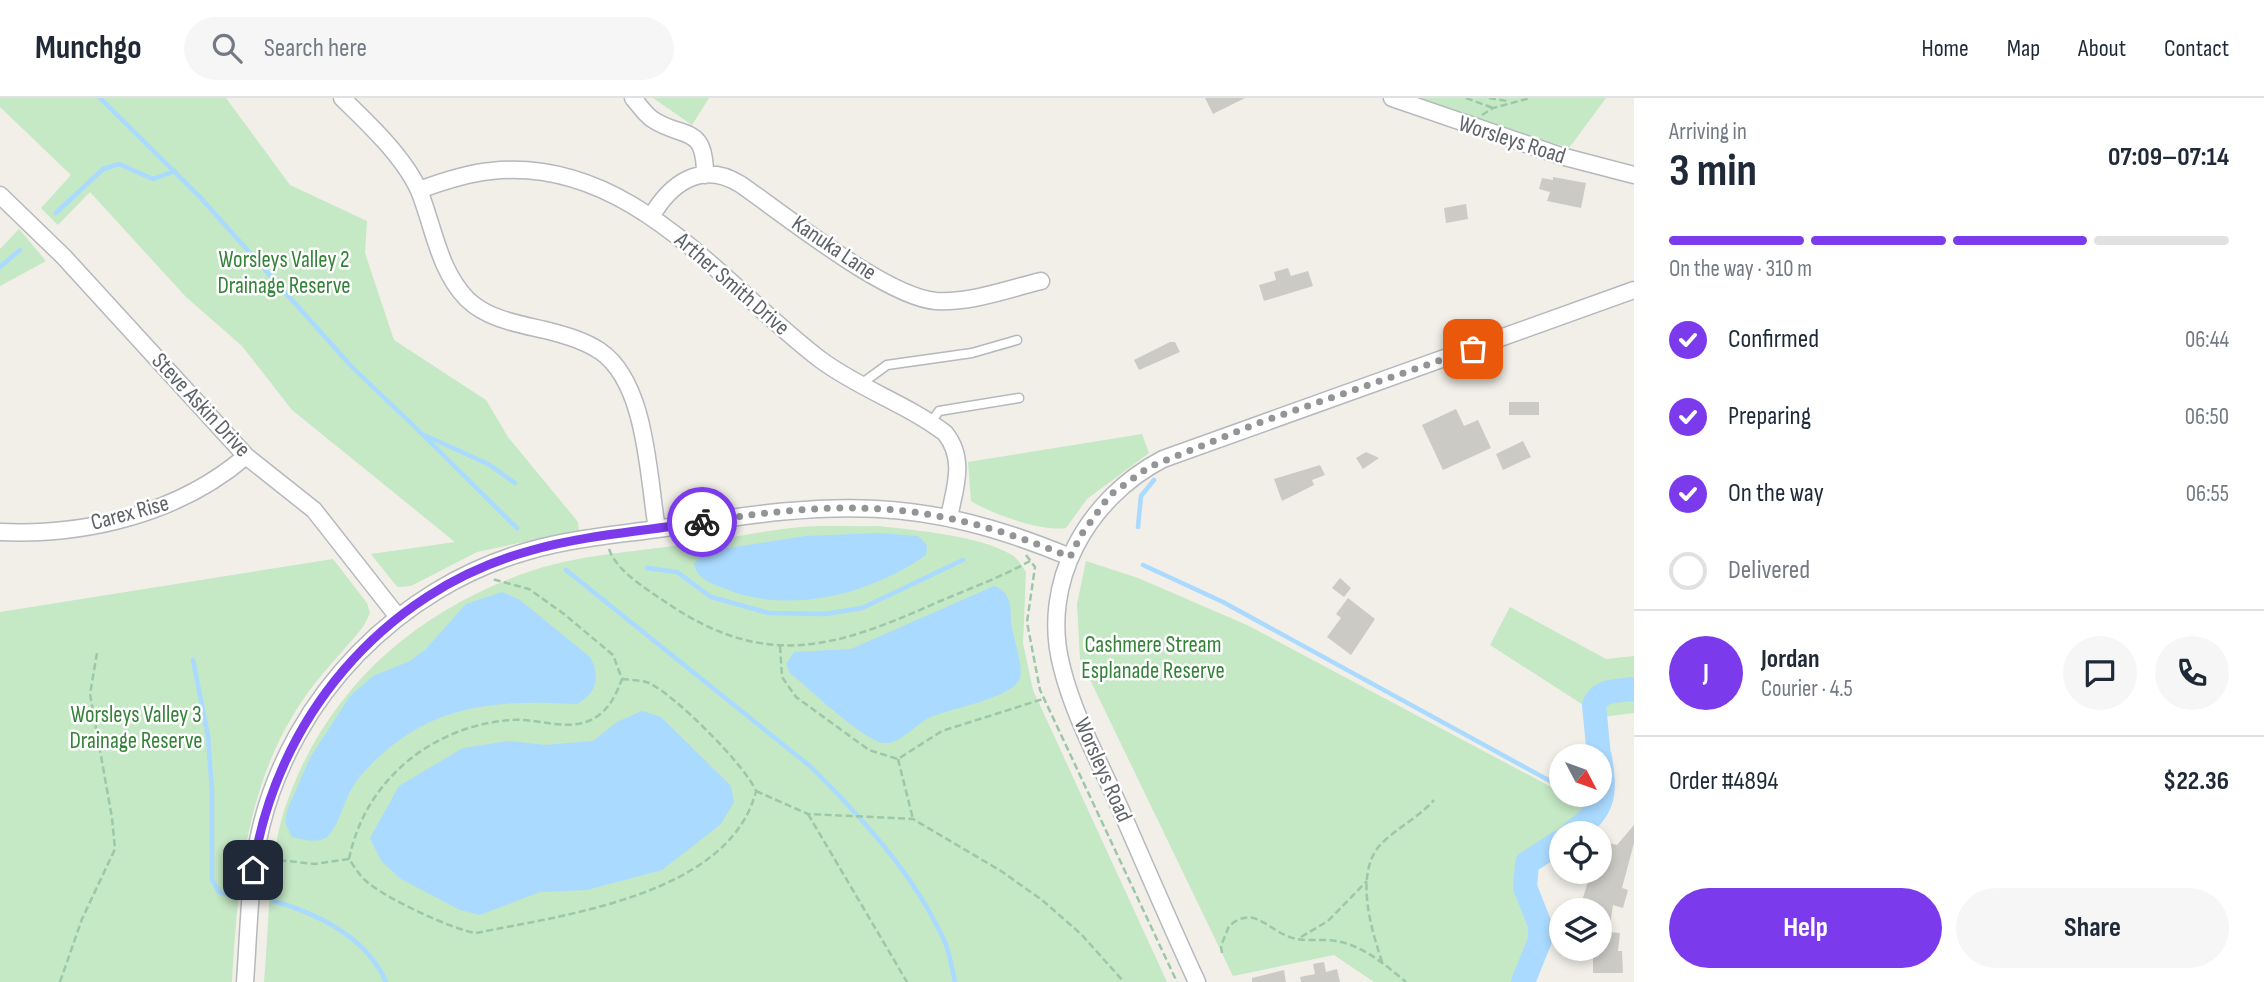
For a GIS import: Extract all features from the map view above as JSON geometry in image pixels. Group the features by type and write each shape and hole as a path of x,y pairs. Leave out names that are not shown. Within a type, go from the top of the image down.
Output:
{"street":[{"path":"342,98 391,150 419,190 446,271 468,300 492,316 575,338 590,345 602,352 623,376 637,408 657,529"},
{"path":"633,98 653,120 694,138 703,151 705,175 675,185 664,194 651,217"},
{"name":"Worsleys Road","path":"1392,98 1478,129 1634,176"},
{"name":"Arther Smith Drive","path":"419,190 488,171 550,173 598,188 651,217 678,236 821,360 930,422 952,442 958,457 957,478 949,517"},
{"name":"Kanuka Lane","path":"705,175 733,180 862,268 920,299 950,301 1041,281"},
{"name":"Steve Askin Drive","path":"0,195 64,257 247,456 314,510 398,617"},
{"name":"Worsleys Road","path":"1197,982 1079,716 1061,666 1056,621 1062,579 1081,535 1110,495 1138,473 1163,460 1634,290"},
{"name":"Carex Rise","path":"0,532 82,527 160,507 223,476 247,456"},
{"path":"245,982 253,870 261,829 275,781 296,737 322,695 359,652 398,617 460,578 507,558 557,544 825,506 891,508 949,517 1003,532 1070,557"}],"lane":[{"path":"861,384 887,365 972,353 1017,340"},
{"path":"930,422 939,411 1019,398"}],"path":[{"path":"1466,98 1493,108"},
{"path":"1489,98 1510,102"},
{"path":"1504,98 1510,102"},
{"path":"1478,129 1483,113 1510,102 1530,98"},
{"path":"609,546 613,558 659,598 700,623 740,638 780,646 826,643 861,635 1030,561"},
{"path":"604,548 617,547"},
{"path":"1020,551 1035,567 1027,611 1036,680 1177,982"},
{"path":"485,578 498,572"},
{"path":"349,859 360,817 371,800 399,769 432,744 484,724 536,720 582,723 607,708 622,679 613,655 529,589 496,582"},
{"path":"780,646 782,677 796,697 869,750 898,759 942,731 1043,699"},
{"path":"60,982 82,919 115,849 90,694 97,653"},
{"path":"622,679 641,681 663,693 746,770 756,791 808,814 913,819 1001,871 1042,900 1081,933 1124,982"},
{"path":"898,759 913,819"},
{"path":"349,859 366,882 379,890 454,928 477,933 654,890 697,866 734,834 746,818 756,791"},
{"path":"1382,962 1372,925 1367,881 1376,850 1434,800"},
{"path":"808,814 907,982"},
{"path":"264,868 265,858"},
{"path":"274,859 315,864 349,859"},
{"path":"1298,939 1328,922 1367,881"},
{"path":"1222,953 1224,934 1236,919 1256,916 1298,939 1342,943 1361,949 1406,982"}],"green space":[{"name":"Worsleys Valley 2 Drainage Reserve","path":"0,98 226,98 290,185 367,221 365,253 394,340 486,400 508,437 578,522 579,530 477,552 411,586 398,587 371,554 455,542 292,410 242,346 186,297 90,192 58,225 41,208 71,175 0,107"},
{"path":"653,98 709,98 692,125"},
{"path":"1411,98 1606,98 1569,148"},
{"path":"19,229 46,261 0,286 0,249"},
{"path":"1142,434 1149,453 1087,499 1066,528 1056,529 1017,521 971,501 968,462"},
{"path":"879,526 965,538 998,548 1012,555 1026,572 1023,643 1033,690 1167,982 264,982 274,854 283,814 300,770 322,730 348,694 378,661 412,633 450,608 490,587 534,570 569,561 800,527"},
{"name":"Worsleys Valley 3 Drainage Reserve","path":"333,559 367,603 370,613 363,627 302,701 283,733 268,767 248,836 237,908 232,982 0,982 0,612"},
{"name":"Cashmere Stream Esplanade Reserve","path":"1086,561 1138,578 1247,625 1549,786 1549,807 1589,807 1598,812 1587,821 1549,821 1549,849 1527,863 1525,887 1540,925 1540,940 1523,982 1374,982 1334,955 1233,976 1080,659 1077,604"},
{"path":"1510,607 1606,659 1634,656 1634,713 1602,717 1490,645"}],"water":[{"path":"879,533 918,536 927,545 926,555 881,580 829,596 803,600 751,597 706,580 694,564 703,552 806,536"},
{"path":"994,586 1006,595 1011,610 1020,678 1006,692 938,714 892,742 879,742 857,729 790,673 786,664 794,652 851,649"},
{"path":"502,592 520,600 590,657 596,678 589,695 577,704 496,705 438,718 401,739 373,762 352,788 328,836 315,841 292,837 285,822 288,808 310,758 350,696 373,676 410,661 426,649 466,604"},
{"path":"642,711 661,717 731,786 734,802 721,824 662,870 587,890 540,892 480,915 460,910 401,879 381,861 370,838 399,786 463,748 509,741 545,745 593,741 617,722"}],"building":[{"path":"1205,98 1245,98 1213,114"},
{"path":"1553,177 1586,183 1581,208 1547,201 1550,192 1539,189 1542,178 1553,180"},
{"path":"1466,204 1468,219 1446,223 1444,208"},
{"path":"1288,268 1291,276 1308,271 1313,286 1264,301 1259,285 1276,280 1274,272"},
{"path":"1175,342 1180,352 1139,370 1134,360"},
{"path":"1509,402 1539,402 1539,415 1509,415"},
{"path":"1456,409 1464,426 1478,420 1491,448 1443,470 1422,425"},
{"path":"1523,441 1531,457 1503,470 1496,454"},
{"path":"1366,452 1379,458 1363,469 1356,458"},
{"path":"1320,465 1325,475 1312,480 1314,485 1282,501 1274,479"},
{"path":"1340,578 1351,588 1344,597 1332,588"},
{"path":"1348,598 1375,619 1351,655 1327,637 1341,618 1336,614"},
{"path":"1634,825 1634,843 1622,888 1628,890 1623,908 1613,905 1612,912 1612,898 1583,898 1587,884 1612,884 1612,844 1617,845"},
{"path":"1612,932 1620,933 1618,951 1622,951 1623,973 1593,973 1593,961 1612,961"},
{"path":"1324,962 1326,972 1337,969 1340,982 1301,982 1300,977 1315,974 1313,964"},
{"path":"1284,970 1286,982 1252,982 1252,978"}],"waterway":[{"path":"100,98 200,197 351,366 422,434 488,464 515,483"},
{"path":"56,213 103,169 119,164 153,179 175,171"},
{"path":"0,267 20,250"},
{"path":"425,437 517,528"},
{"path":"1138,527 1141,496 1154,480"},
{"path":"647,568 677,572 711,597 769,613 825,614 862,608 963,560"},
{"path":"1143,565 1223,602 1549,780"},
{"path":"566,570 811,767 849,807 902,870 932,915 944,940 955,982"},
{"path":"193,660 208,736 212,791 212,880 219,892 238,898"},
{"path":"1598,744 1594,705 1597,700 1605,693 1634,689"},
{"path":"1586,821 1598,807"},
{"path":"1523,982 1540,940 1540,925 1525,887 1527,863 1549,849"},
{"path":"274,901 324,921 354,940 378,966 386,982"}],"way so far":[{"path":"702,522 792,508 891,508 975,523 1070,557 1081,535 1110,495 1149,467 1261,422 1473,349"}],"route":[{"path":"253,870 267,804 275,781 308,716 338,675 398,617 460,578 530,550 702,522"}]}
